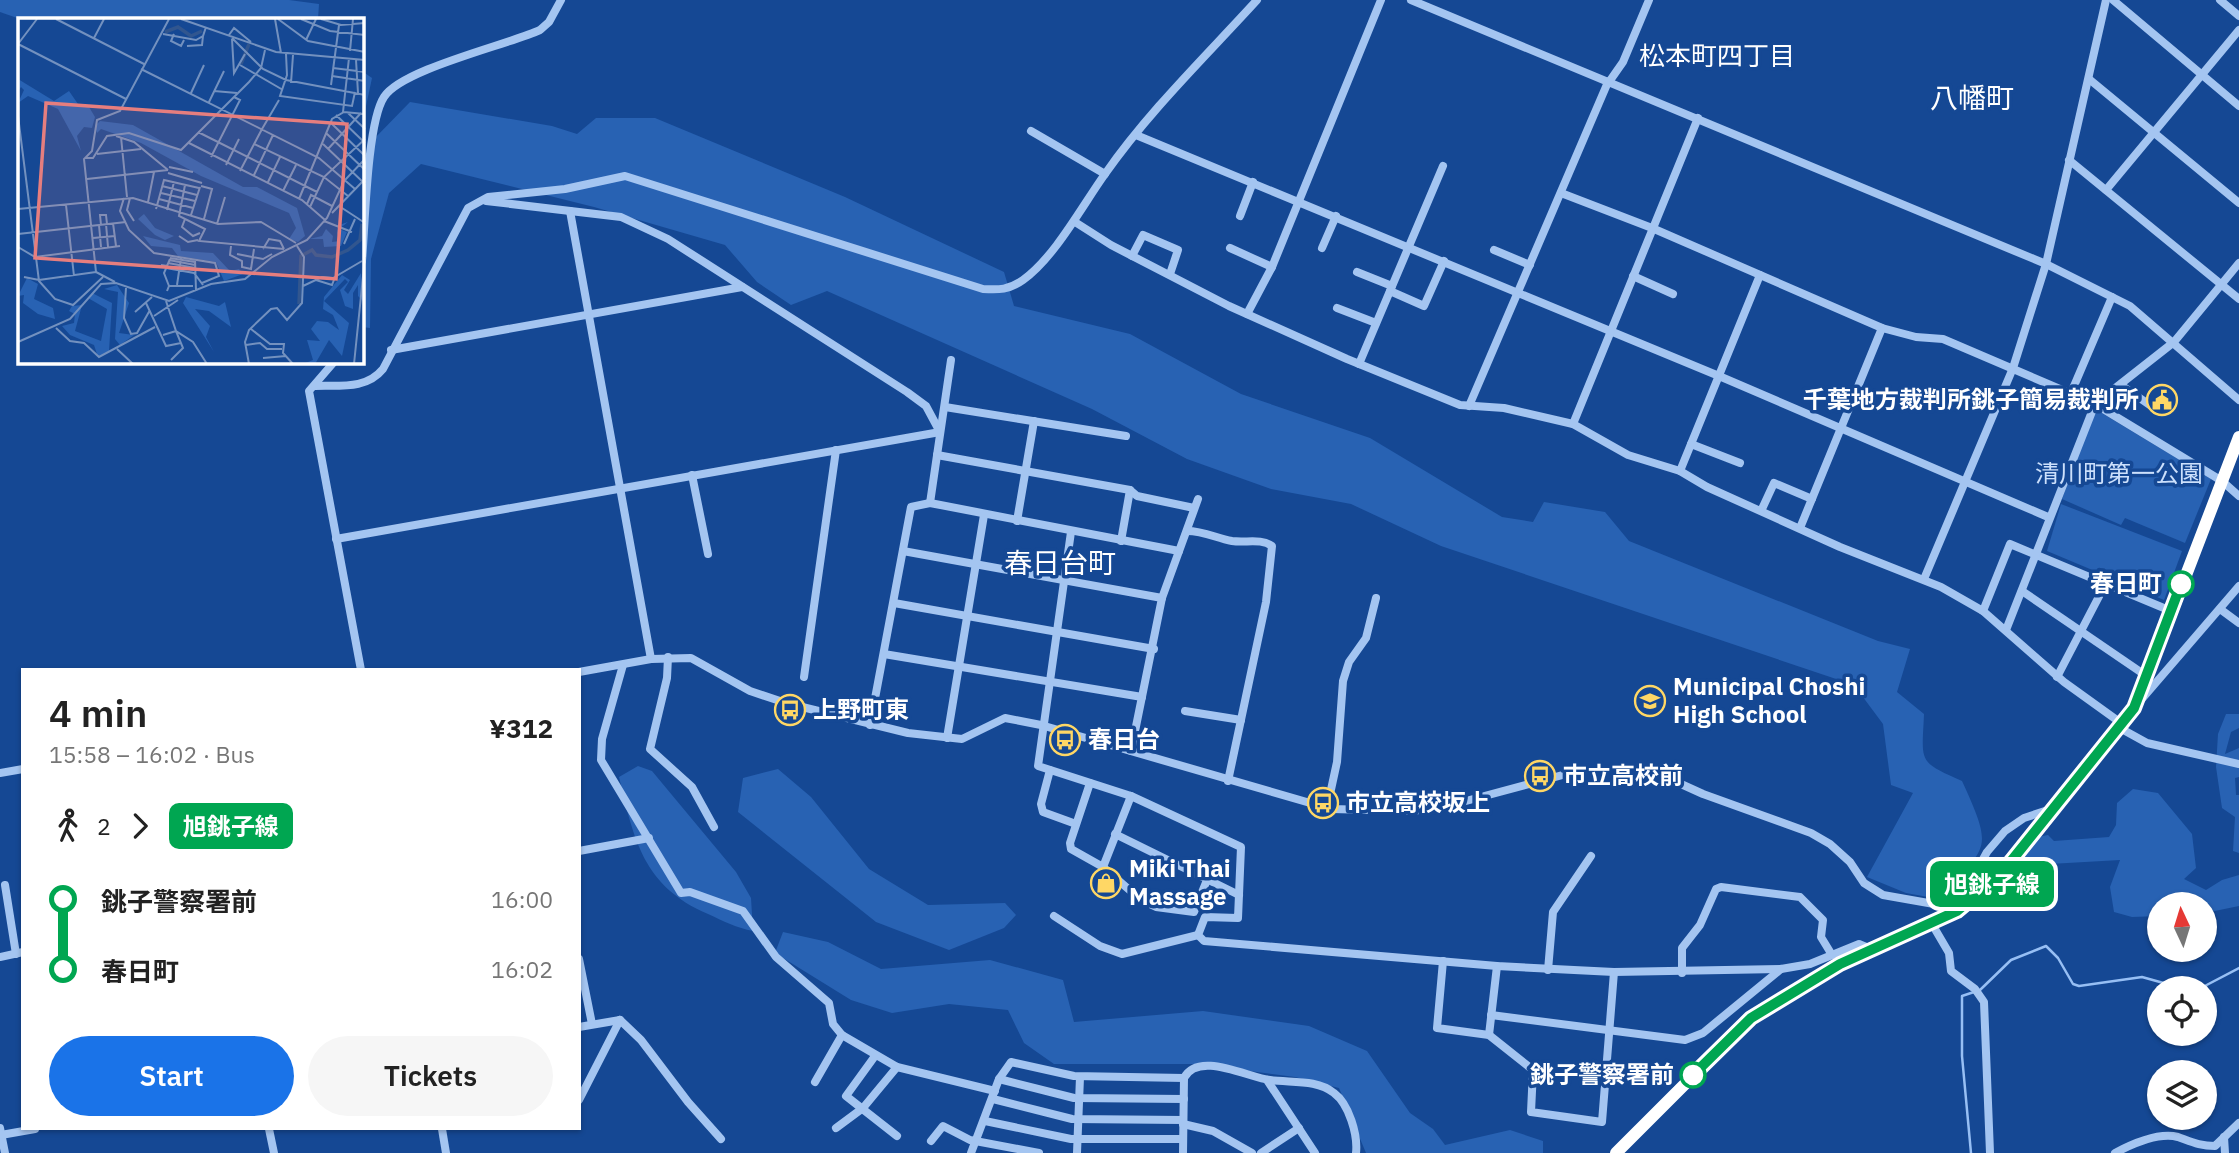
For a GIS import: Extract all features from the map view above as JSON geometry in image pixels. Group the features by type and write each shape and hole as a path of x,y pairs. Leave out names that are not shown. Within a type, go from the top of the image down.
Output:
{"highway":[{"path":"1616,1153 1751,1018 1807,982 1871,949 1932,925 1968,904 1990,886 2134,708 2239,437"}],"street":[{"path":"315,386 355,385 374,380 468,208 482,200 565,189 625,176 983,289 1004,291 1025,279 1075,222 1105,174 1136,135 1257,0"},
{"path":"1247,314 1272,267 1381,0"},
{"path":"1411,0 2046,264 2130,306 2239,400"},
{"path":"1469,406 1609,82 1623,62 1649,0"},
{"path":"1924,579 2013,368 2046,264 2106,0"},
{"path":"2113,0 2239,106"},
{"path":"2220,0 2239,16"},
{"path":"364,231 377,116 384,96 406,80 540,30 559,1"},
{"path":"2106,190 2239,30"},
{"path":"2089,79 2239,203"},
{"path":"1573,424 1699,118"},
{"path":"1031,131 1105,174"},
{"path":"1136,135 1299,200 2049,517"},
{"path":"2069,160 2239,299"},
{"path":"1359,364 1443,166"},
{"path":"1240,216 1253,182"},
{"path":"1561,193 1652,228 1882,328 1916,337 1943,340 2071,393 2095,404 2222,481 2239,496"},
{"path":"482,200 621,217 668,239 907,392 926,406 940,432"},
{"path":"570,211 652,659"},
{"path":"1322,248 1336,216"},
{"path":"1075,222 1132,256 1247,314 1359,364 1469,406 1504,408 1573,424 1628,455 1680,471 1707,487 1762,509 1866,558 1924,579 1983,611 2057,677 2147,743 2239,764"},
{"path":"1132,256 1143,235 1178,250 1170,274"},
{"path":"1230,248 1272,267"},
{"path":"1494,250 1530,265"},
{"path":"1357,272 1424,306 1444,261"},
{"path":"2006,630 2095,404 2174,342 2239,263"},
{"path":"1680,471 1760,275"},
{"path":"1633,276 1672,294"},
{"path":"391,350 742,287"},
{"path":"2071,393 2112,297"},
{"path":"1337,308 1376,323"},
{"path":"1800,528 1882,328"},
{"path":"930,502 951,360"},
{"path":"332,364 309,391 361,668"},
{"path":"2121,385 2154,408"},
{"path":"945,407 1126,436"},
{"path":"1017,522 1034,421"},
{"path":"336,539 940,432"},
{"path":"1691,443 1740,463"},
{"path":"804,677 835,450"},
{"path":"937,455 1130,490 1137,496 1194,508"},
{"path":"692,475 708,554"},
{"path":"1762,509 1774,484 1812,499"},
{"path":"1121,541 1130,490"},
{"path":"1131,751 1154,649 1162,598 1198,499"},
{"path":"870,726 911,507 930,502 976,510 984,515 1017,522 1179,551"},
{"path":"947,738 984,515"},
{"path":"1187,531 1203,531 1232,541 1266,542 1272,546 1266,602 1228,781"},
{"path":"1071,532 1041,725 1038,766 1131,796 1241,847 1238,918 1205,917 1198,935"},
{"path":"1983,611 2010,544 2171,611"},
{"path":"903,551 1162,598"},
{"path":"2057,677 2106,583"},
{"path":"2134,708 2239,586"},
{"path":"2022,591 2145,675"},
{"path":"1327,808 1337,762 1343,681 1349,662 1366,638 1376,598"},
{"path":"894,603 1154,649"},
{"path":"2220,608 2239,623"},
{"path":"884,654 1142,697"},
{"path":"668,657 667,678 650,749 692,787 714,827"},
{"path":"581,672 668,657 691,658 750,691 870,726 962,739 1005,718 1041,725 1327,808 1380,812 1413,811 1451,805 1585,769 1648,769 1703,794 1811,833 1830,844 1850,862 1864,883 1883,895 1934,904 1951,898 1970,883 1987,852 2005,831 2024,818 2051,809"},
{"path":"623,665 602,739 601,760 681,893 690,892 743,911 776,957 808,988 829,1003 832,1024 842,1035 897,1067 1072,1119 1080,1117 1183,1122 1213,1130 1252,1153"},
{"path":"1185,711 1241,720"},
{"path":"0,773 21,769"},
{"path":"1050,770 1041,804 1043,812 1076,824"},
{"path":"1090,783 1070,844 1071,849 1103,867 1141,900 1156,907 1194,912 1208,880"},
{"path":"1103,867 1131,796"},
{"path":"1115,834 1239,895"},
{"path":"581,851 649,838"},
{"path":"1548,970 1553,912 1591,856"},
{"path":"0,957 19,953 5,885"},
{"path":"1682,973 1682,948 1700,925 1716,889 1721,887 1800,897 1823,920 1821,937 1832,956"},
{"path":"1054,916 1100,946 1122,954 1198,935"},
{"path":"1932,925 1949,953 1951,971 1975,989 1984,1002 1990,1153"},
{"path":"1198,935 1204,941 1497,967 1614,972 1781,970 1832,956 1859,944 1871,949"},
{"path":"1444,961 1437,1028 1489,1035 1532,1070 1605,1078"},
{"path":"1489,1035 1497,967"},
{"path":"581,969 592,1024"},
{"path":"1491,1015 1685,1040 1703,1033 1781,970"},
{"path":"1532,1070 1531,1112 1602,1122 1614,972"},
{"path":"581,1027 620,1020"},
{"path":"581,1096 620,1020"},
{"path":"620,1020 640,1040 688,1102 721,1139"},
{"path":"815,1082 842,1035"},
{"path":"875,1056 846,1097 897,1136"},
{"path":"971,1153 999,1079 1011,1062 1080,1077 1184,1077 1192,1069 1219,1067 1267,1080 1310,1083 1335,1093 1352,1126 1356,1153"},
{"path":"836,1128 863,1108 897,1067"},
{"path":"1077,1153 1080,1077"},
{"path":"1183,1153 1184,1077"},
{"path":"999,1079 1080,1097 1184,1099"},
{"path":"1267,1080 1315,1153"},
{"path":"985,1121 1079,1139 1183,1139"},
{"path":"2115,1153 2130,1145 2165,1135 2197,1146 2215,1146 2239,1123"},
{"path":"931,1141 943,1126 976,1139 1039,1153"},
{"path":"1261,1153 1299,1128"},
{"path":"5,1153 0,1134 28,1130"},
{"path":"269,1130 274,1153"},
{"path":"442,1130 446,1153"},
{"path":"2224,1137 2225,1153"}],"green space":[{"path":"0,0 289,0 319,4 318,18 18,18 0,12"},
{"path":"364,72 372,78 364,116"},
{"path":"410,102 552,126 577,134 596,118 655,118 845,197 1004,272 1014,306 1130,334 1241,394 1370,438 1502,517 1533,522 1544,502 1605,512 1629,541 1878,641 1910,649 1897,692 1924,714 1925,758 1937,769 1962,781 1979,822 1981,846 1976,856 1939,899 1906,893 1867,877 1913,793 1891,785 1883,724 1854,685 1441,546 1351,504 1271,489 1187,459 1092,409 827,291 791,305 757,282 725,245 594,207 421,164 389,193 371,259 370,328 364,327 364,237 373,140"},
{"name":"清川町第一公園","path":"2100,412 2211,479 2185,543 2125,518 2121,525 2062,499 2094,413"},
{"path":"2061,504 2182,551 2164,600 2047,551"},
{"path":"2226,714 2239,714 2239,728 2231,732 2225,754 2239,748 2239,777 2235,778 2236,795 2239,795 2239,853 2233,851 2235,817 2222,808 2216,767 2218,734"},
{"path":"638,766 652,771 736,872 751,898 753,931 725,922 686,903 655,875 637,841 619,777"},
{"path":"778,769 811,797 869,869 928,905 1005,903 1016,915 1004,928 949,950 876,922 738,812 743,778"},
{"path":"2133,789 2158,793 2192,834 2196,868 2184,879 2206,890 2222,880 2239,875 2239,906 2217,911 2217,892 2147,892 2147,916 2132,917 2114,912 2110,887 2120,860 2012,866 2038,837 2048,835 2054,841 2109,837 2116,825 2117,803"},
{"path":"783,932 828,942 881,969 990,960 1063,980 1074,1022 1203,1011 1309,1026 1367,1051 1410,1113 1433,1129 1445,1145 1510,1130 1543,1141 1543,1153 1366,1153 1339,1088 1295,1077 1198,1064 1054,1064 1024,1043 1008,1010 949,1004 892,1013 851,1000 775,953"}],"waterway":[{"path":"1971,1153 1962,1056 1962,996 1980,990 2011,960 2046,946 2058,958 2073,984 2079,986 2147,978"},
{"path":"2217,980 2239,968"}],"bus line":[{"name":"旭銚子線","path":"1693,1075 1751,1018 1840,964 1932,925 1957,911 1979,896 2000,875 2134,708 2181,584"}],"place":[{"name":"千葉地方裁判所銚子簡易裁判所","path":"2162,400"},
{"name":"春日町","path":"2181,584"},
{"name":"Municipal Choshi High School","path":"1650,701"},
{"name":"上野町東","path":"790,710"},
{"name":"春日台","path":"1065,740"},
{"name":"市立高校前","path":"1540,776"},
{"name":"市立高校坂上","path":"1323,803"},
{"name":"Miki Thai Massage","path":"1106,883"},
{"name":"銚子警察署前","path":"1693,1075"}],"district":[{"name":"松本町四丁目","path":"1717,56"},
{"name":"八幡町","path":"1972,98"},
{"name":"春日台町","path":"1060,563"}]}
